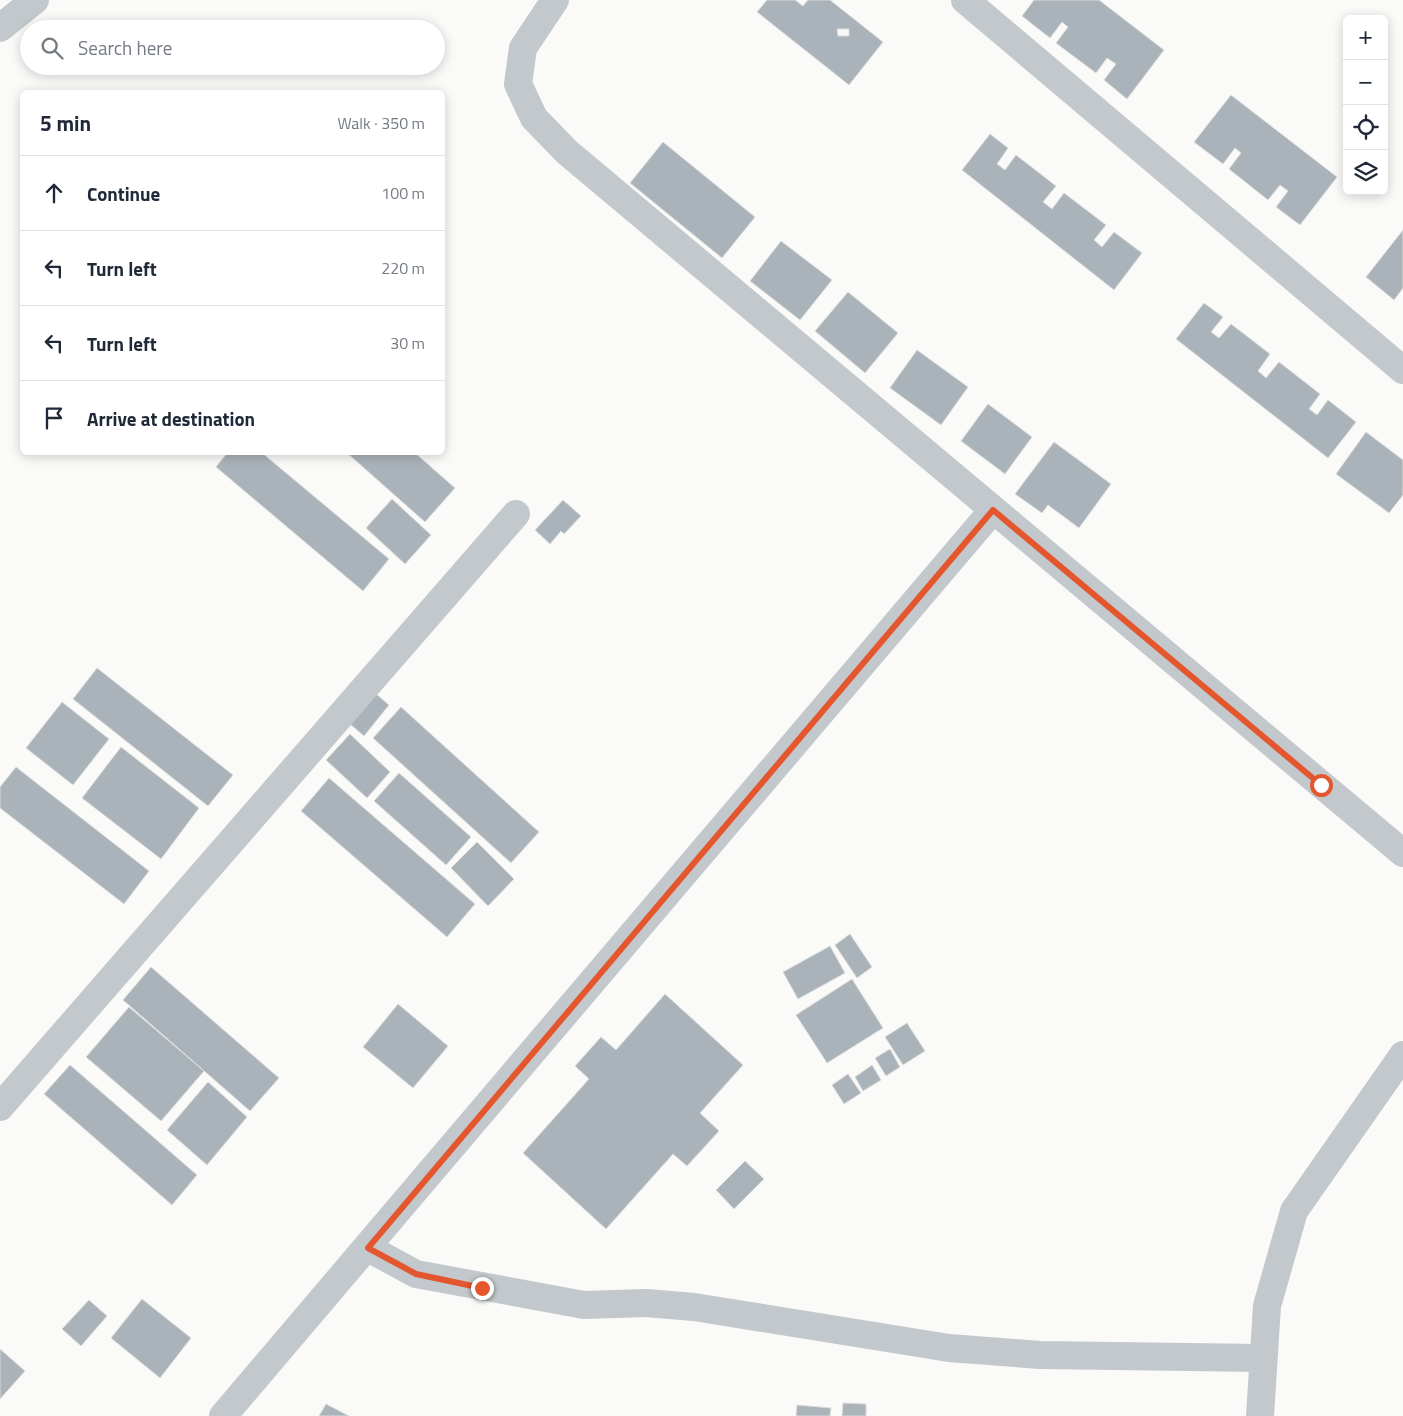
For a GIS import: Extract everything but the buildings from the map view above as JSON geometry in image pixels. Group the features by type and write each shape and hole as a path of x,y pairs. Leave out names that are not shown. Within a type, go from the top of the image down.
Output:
{"street":[{"path":"0,28 35,0"},
{"path":"556,0 523,48 518,84 534,118 567,152 1403,853"},
{"path":"965,0 1403,370"},
{"path":"223,1416 368,1248 993,510"},
{"path":"0,1107 516,514"},
{"path":"1260,1416 1262,1358 1267,1306 1294,1210 1403,1055"},
{"path":"368,1248 416,1274 584,1305 646,1303 694,1307 958,1349 1040,1355 1262,1358"}],"route":[{"path":"482,1288 416,1274 368,1248 993,510 1321,785"}]}
